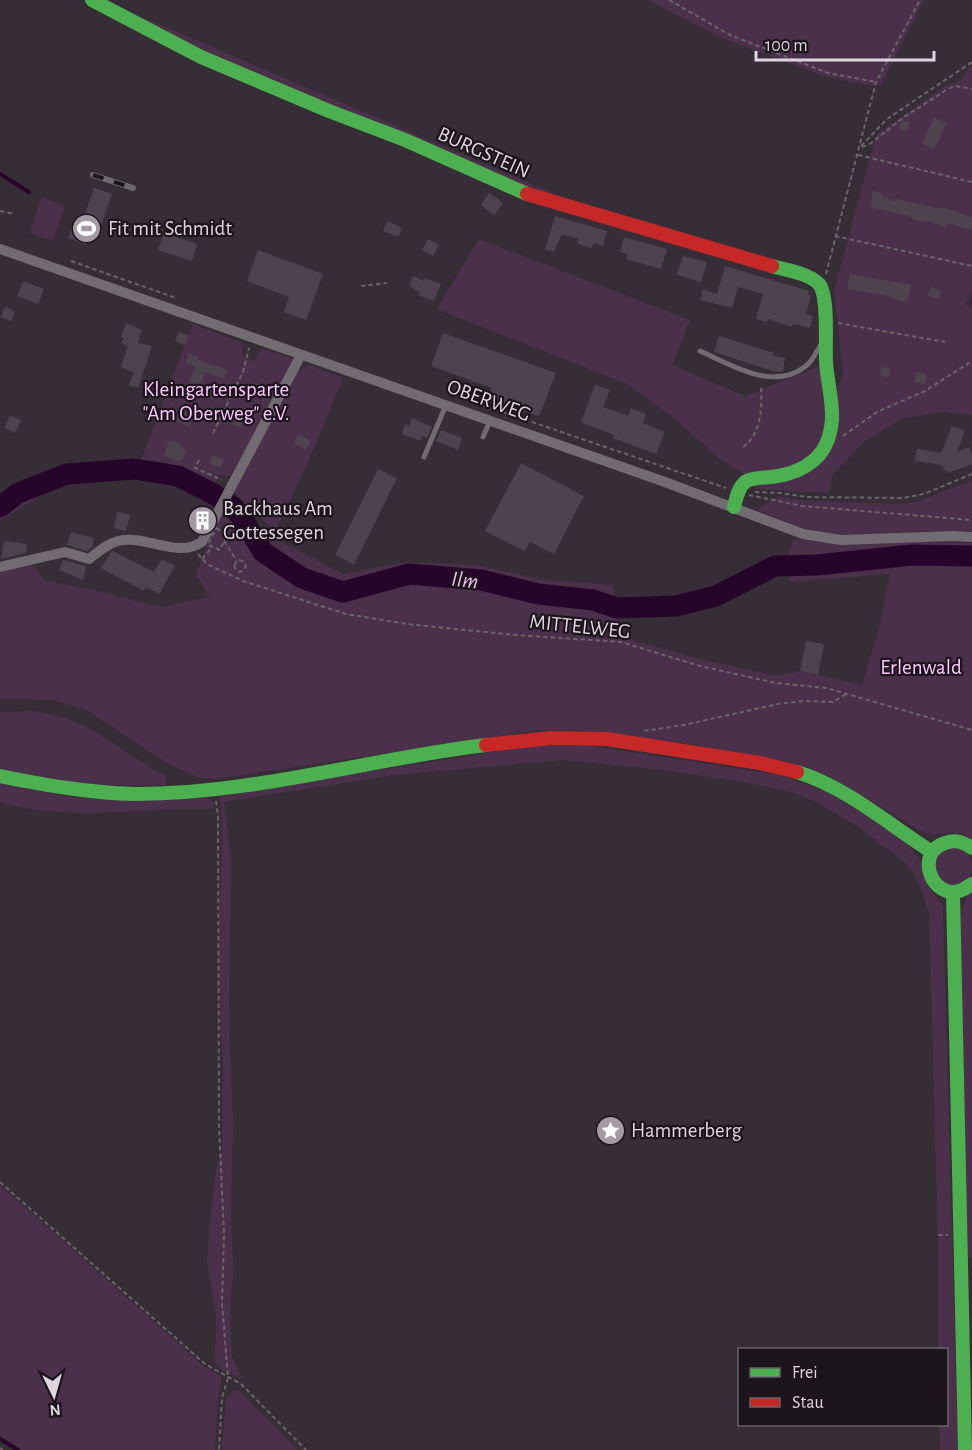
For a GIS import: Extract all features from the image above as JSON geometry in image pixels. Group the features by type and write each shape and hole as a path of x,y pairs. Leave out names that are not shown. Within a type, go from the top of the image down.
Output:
{"main road":[{"name":"BURGSTEIN","path":"92,0 201,57 319,107 405,140 534,197 805,276 819,284"},
{"path":"734,507 743,484 750,480 789,474 804,469 822,452 827,442 832,421 824,299 819,284"},
{"path":"0,776 83,791 146,793 214,788 511,741 586,738 703,754 795,772 816,779 846,794 875,811 932,852"},
{"path":"972,848 961,841 953,840 939,845 932,852 928,865 932,880 941,888 953,892 972,884"},
{"path":"953,892 965,1450"}],"street":[{"name":"OBERWEG","path":"0,249 734,507 790,534 841,540 972,537"},
{"path":"0,567 65,552 89,559 110,544 120,541 129,540 184,549 202,542 302,355"}],"lane":[{"path":"700,351 761,376 782,378 808,365 825,339"},
{"path":"424,457 446,405"},
{"path":"483,437 490,421"}],"path":[{"path":"669,0 730,35 828,74 876,82"},
{"path":"819,284 825,278 876,82 920,0"},
{"path":"859,148 887,119 972,62"},
{"path":"859,148 870,144 904,117 948,89 955,86 972,89"},
{"path":"857,155 972,182"},
{"path":"0,211 14,214"},
{"path":"835,236 972,266"},
{"path":"72,261 178,298"},
{"path":"361,286 387,283"},
{"path":"825,320 945,342"},
{"path":"213,433 243,372 252,337"},
{"path":"827,442 839,439 877,412 925,391 972,361"},
{"path":"743,447 751,441 762,412 761,376"},
{"path":"476,403 670,470 778,503 972,520"},
{"path":"199,460 195,468 230,488"},
{"path":"739,492 780,493 807,497 903,498 934,491 972,474"},
{"path":"216,528 227,534 220,550 213,547 208,545 216,528"},
{"path":"224,541 237,561 242,561 245,565 234,578"},
{"name":"MITTELWEG","path":"193,547 207,564 234,578 346,614 515,635 621,642 700,666 776,683 826,688 846,693 972,730"},
{"path":"202,559 213,547"},
{"path":"237,561 235,567 238,571"},
{"path":"643,731 684,725 778,704 803,701 833,702 846,693"},
{"path":"214,788 218,817 219,1127 224,1233 222,1303 228,1378 222,1398 219,1450"},
{"path":"0,1182 205,1364 241,1384 306,1450"}],"green space":[{"path":"648,0 924,0 881,85 865,85 824,76 724,39"},
{"path":"135,14 562,197 552,200 244,71 142,21"},
{"path":"972,65 972,291 966,304 972,308 972,415 942,412 901,419 865,441 832,475 829,493 754,489 757,483 804,474 836,426 838,387 843,372 834,291 876,135 945,86 958,82"},
{"path":"41,197 65,206 53,241 30,233"},
{"path":"479,239 690,320 672,365 745,396 823,365 827,428 812,458 793,469 744,474 720,459 675,419 629,385 437,309"},
{"name":"Kleingartensparte \"Am Oberweg\" e.V.","path":"193,324 242,343 243,357 254,361 261,349 292,358 292,368 230,476 219,474 214,484 179,467 151,460 141,460"},
{"path":"310,365 343,378 309,460 275,532 234,492 298,371"},
{"path":"972,480 972,531 855,535 823,533 797,526 757,510 778,496 806,501 901,504 916,502"},
{"path":"20,490 48,491 0,521 0,499"},
{"name":"Erlenwald","path":"232,500 273,537 343,574 406,562 477,565 539,579 613,585 619,626 625,638 700,659 776,676 800,671 862,685 879,628 890,574 790,582 788,555 794,539 842,544 972,543 972,839 954,832 924,833 831,777 785,761 683,743 574,730 539,730 217,779 197,777 168,764 88,711 54,700 0,699 0,571 31,564 46,581 94,590 161,607 209,597 196,574 214,527 225,509 227,511"},
{"path":"34,711 71,720 96,732 166,776 166,785 61,781 0,768 0,712"},
{"path":"533,746 591,746 774,774 793,779 833,795 873,817 906,843 919,858 927,884 943,907 958,1450 940,1450 939,1426 948,1426 948,1348 938,1348 938,1246 929,914 923,893 913,873 904,862 854,824 812,800 791,792 743,782 663,770 564,760 395,775 224,803 231,857 229,1026 233,1121 231,1215 233,1271 230,1316 232,1357 242,1378 223,1371 215,1363 216,1312 207,1265 217,1164 222,1152 223,1062 220,1027 219,940 222,828 220,798 230,793"},
{"path":"0,782 53,794 86,798 206,797 213,802 215,809 107,813 53,812 0,802"},
{"path":"953,847 960,848 966,853 971,859 971,873 966,879 960,884 953,885 946,884 940,879 935,873 934,866 935,859 940,853 946,848"},
{"path":"972,891 972,1258 970,1258 966,1253 960,917 966,897"},
{"path":"0,1185 205,1367 222,1377 215,1450 22,1450 0,1436"},
{"path":"233,1391 240,1391 298,1450 222,1450 226,1398"}],"building":[{"path":"934,118 947,123 934,149 922,143"},
{"path":"902,120 910,123 907,132 899,129"},
{"path":"94,188 112,194 100,228 98,227 96,232 92,230 86,245 68,238 75,219 82,222"},
{"path":"873,191 882,193 882,196 895,201 896,199 941,209 942,207 972,217 972,230 946,223 945,227 870,207"},
{"path":"489,193 503,203 494,215 481,205"},
{"path":"555,216 607,231 603,246 594,243 592,248 577,244 579,239 562,234 554,252 545,249"},
{"path":"387,221 402,228 398,237 383,231"},
{"path":"164,233 197,244 192,261 158,250"},
{"path":"624,237 667,249 661,269 626,259 628,254 620,252"},
{"path":"428,239 439,245 433,256 422,250"},
{"path":"258,250 323,274 306,320 284,312 289,297 247,281"},
{"path":"683,256 707,262 701,282 677,275"},
{"path":"725,266 809,291 808,294 811,296 806,314 813,316 810,328 793,324 792,327 768,319 767,322 756,319 763,294 738,287 732,308 700,300 703,289 717,294"},
{"path":"850,274 912,285 908,299 906,302 889,298 890,296 847,289"},
{"path":"413,276 441,284 434,301 418,295 420,292 409,286"},
{"path":"23,281 44,289 38,304 17,296"},
{"path":"931,287 941,290 939,299 928,296"},
{"path":"5,307 15,311 11,321 1,317"},
{"path":"126,323 142,330 138,343 152,346 138,388 129,385 134,372 121,367 128,346 122,343 123,338 121,337"},
{"path":"179,332 189,335 185,345 175,341"},
{"path":"443,333 556,373 539,416 488,399 492,388 431,366"},
{"path":"719,336 774,353 773,356 785,358 783,371 776,372 714,352"},
{"path":"189,353 199,357 198,360 227,369 224,379 205,372 197,395 186,391 195,367 185,363"},
{"path":"881,367 890,368 889,377 880,376"},
{"path":"916,372 927,374 925,384 914,382"},
{"path":"595,385 610,390 603,407 628,416 631,408 646,414 643,423 665,432 656,454 613,438 614,435 581,422"},
{"path":"179,411 192,416 189,426 175,421"},
{"path":"10,415 21,420 15,433 5,428"},
{"path":"233,415 244,419 241,428 230,424"},
{"path":"412,418 432,427 427,438 422,436 421,441 402,434 405,424 409,426"},
{"path":"952,426 965,431 957,452 969,447 972,464 948,473 947,470 944,471 942,465 915,461 917,449 941,453"},
{"path":"441,430 462,438 458,450 436,441"},
{"path":"299,434 311,441 306,450 294,443"},
{"path":"169,440 181,444 180,447 186,449 182,462 164,456"},
{"path":"213,455 224,460 220,468 209,463"},
{"path":"521,463 584,496 554,554 530,542 525,551 485,531"},
{"path":"378,469 397,478 354,565 335,555"},
{"path":"117,512 130,515 126,531 114,528"},
{"path":"71,532 94,538 92,547 87,551 67,545"},
{"path":"4,541 27,544 26,553 1,559"},
{"path":"113,551 154,572 162,559 175,566 159,594 146,587 144,591 101,568"},
{"path":"63,560 86,566 83,580 59,570"},
{"path":"806,641 824,644 818,675 800,671"}],"waterway":[{"path":"0,174 29,192"},
{"name":"Ilm","path":"0,507 18,493 67,474 134,469 178,476 212,493 233,507 263,552 302,578 343,592 409,574 481,580 538,594 593,600 617,608 676,606 716,596 775,566 817,565 912,555 972,556"},
{"path":"0,1439 18,1450"}],"railway":[{"path":"93,175 133,188"}],"traffic: fast":[{"path":"92,0 201,57 405,140 527,194"},
{"path":"734,507 739,490 748,480 791,473 815,459 825,446 831,429 832,405 822,290 819,284 809,277 772,266"},
{"path":"0,776 101,792 135,794 179,792 268,782 486,745"},
{"path":"797,772 851,797 932,852"},
{"path":"972,848 959,842 945,843 936,848 930,856 929,865 930,874 935,882 949,892 959,891 972,884"},
{"path":"953,892 965,1450"}],"traffic: jam":[{"path":"527,194 772,266"},
{"path":"486,745 551,738 607,739 760,763 797,772"}],"place":[{"name":"Fit mit Schmidt","path":"87,228"},
{"name":"Backhaus Am Gottessegen","path":"202,520"},
{"name":"Hammerberg","path":"610,1130"}]}
